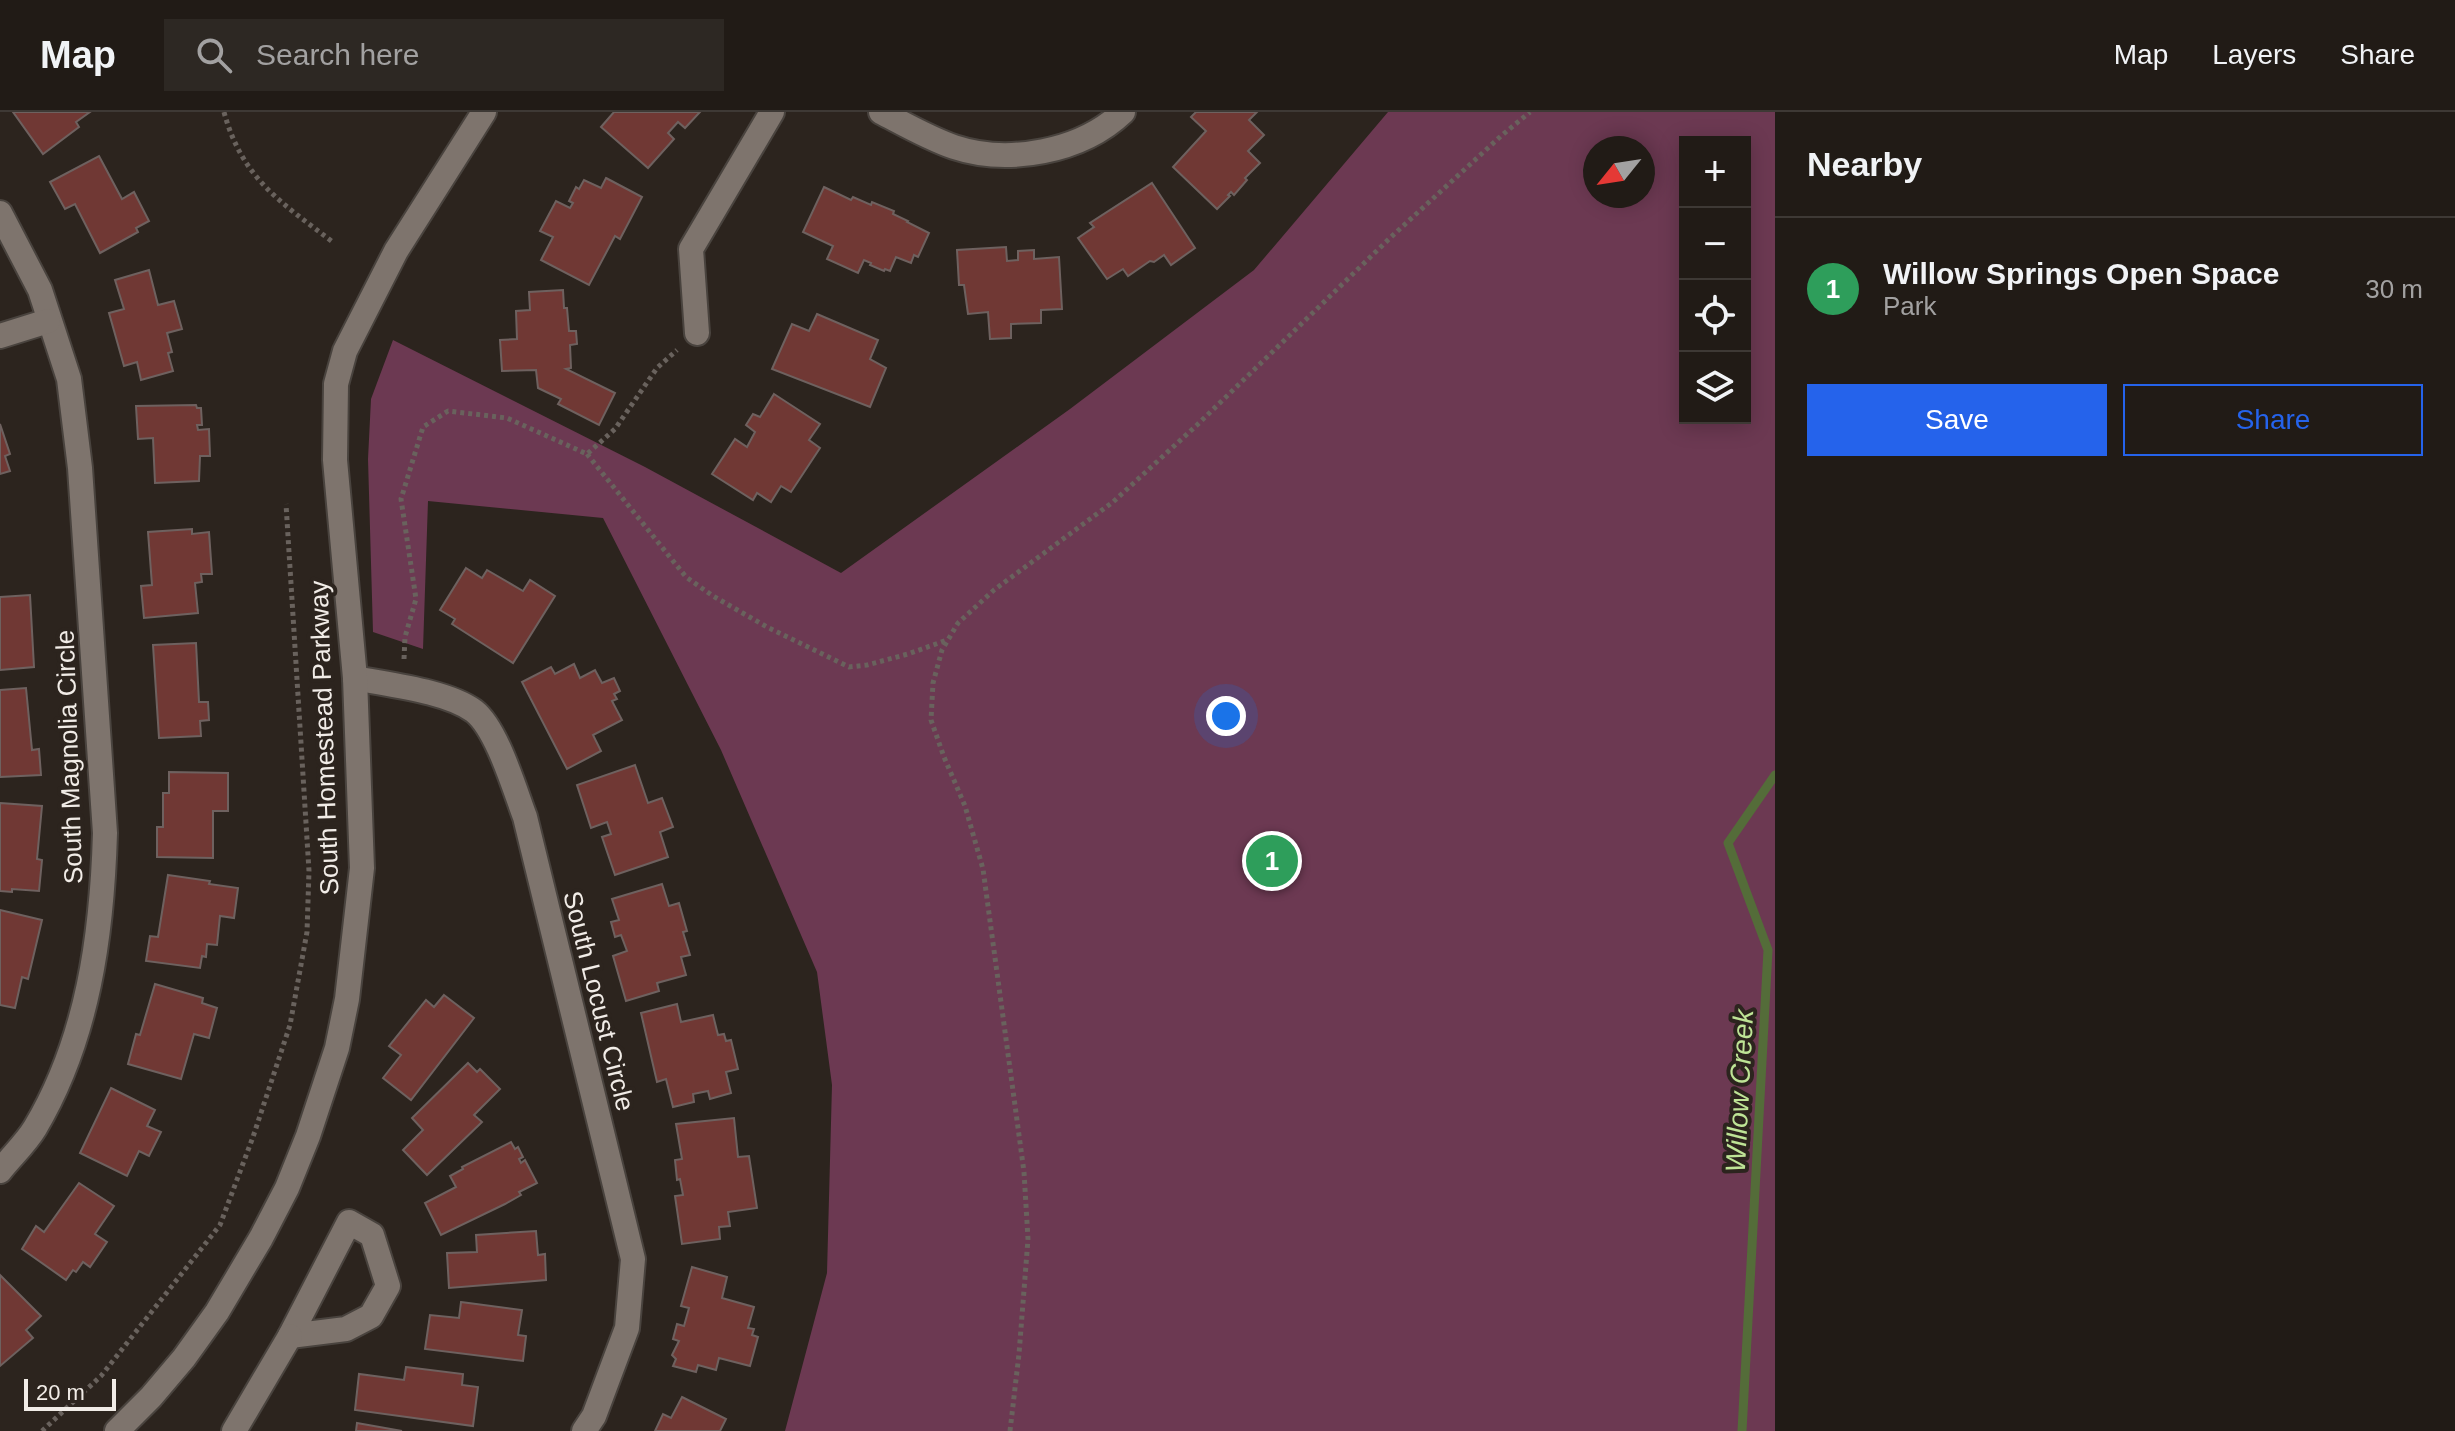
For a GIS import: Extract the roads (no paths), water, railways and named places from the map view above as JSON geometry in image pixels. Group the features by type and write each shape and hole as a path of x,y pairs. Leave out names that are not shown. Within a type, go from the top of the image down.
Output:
{"street":[{"name":"South Homestead Parkway","path":"117,1431 184,1358 217,1312 261,1238 287,1188 308,1136 337,1048 350,984 362,868 355,678 335,460 336,384 345,351 396,251 484,112"},
{"path":"697,333 691,249 772,112"},
{"path":"881,112 955,148 986,154 1042,152 1082,139 1123,112"},
{"name":"South Magnolia Circle","path":"0,213 40,290 69,379 80,468 105,833 96,957 70,1052 34,1131 0,1171"},
{"path":"0,336 48,321"},
{"name":"South Locust Circle","path":"355,678 449,698 476,713 499,746 525,817 633,1259 627,1328 594,1416 584,1431"},
{"path":"234,1431 290,1336 349,1222 372,1235 388,1286 371,1316 346,1329 290,1336"}],"waterway":[{"name":"Willow Creek","path":"1742,1431 1768,950 1728,843 1775,775"}],"place":[{"name":"Willow Springs Open Space","path":"1272,861"}]}
